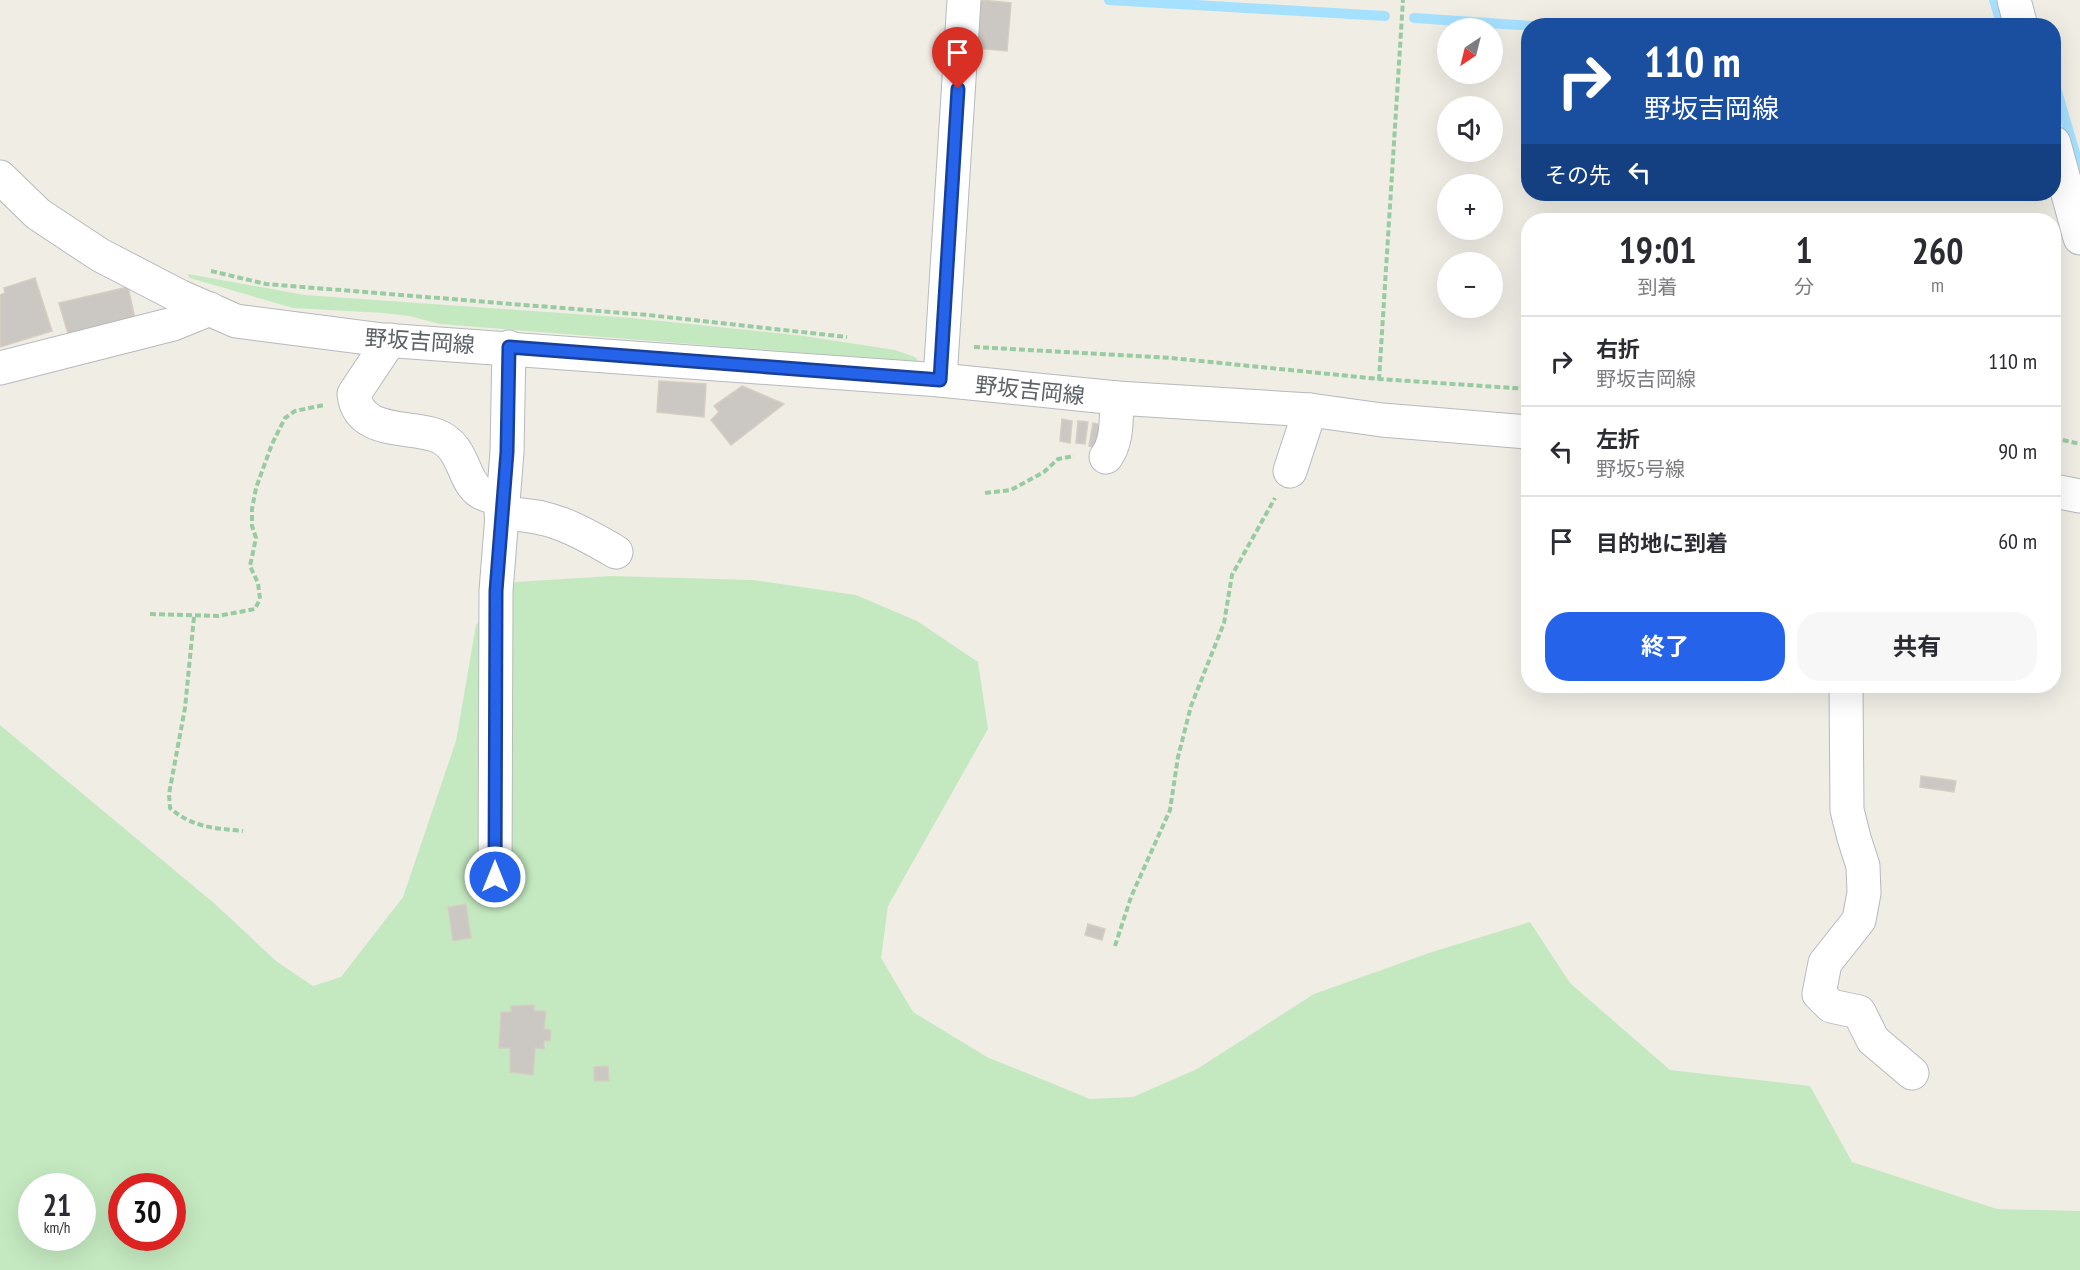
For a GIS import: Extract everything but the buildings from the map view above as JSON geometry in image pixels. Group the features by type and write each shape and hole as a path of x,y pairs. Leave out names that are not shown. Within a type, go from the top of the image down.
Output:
{"street":[{"path":"940,380 964,0"},
{"path":"2014,0 2019,18"},
{"path":"2061,168 2080,237"},
{"name":"野坂吉岡線","path":"0,177 38,214 100,255 179,296 237,321 390,340 940,380 1117,399 1310,410 1382,420 1521,431"},
{"path":"0,368 173,324 210,309"},
{"path":"390,340 354,394 360,411 368,419 386,427 435,435 449,442 479,492 502,507 570,526 616,552"},
{"path":"495,877 496,591 507,452 509,347"},
{"path":"1106,457 1112,449 1115,438 1117,399"},
{"path":"1290,471 1310,410"},
{"path":"2061,492 2080,496"},
{"path":"1846,693 1847,810 1863,866 1864,893 1858,920 1825,963 1819,994 1831,1006 1859,1012 1874,1040 1912,1073"}],"path":[{"path":"1382,420 1379,379 1403,0"},
{"path":"201,269 266,284 648,315 853,338"},
{"path":"943,345 1171,358 1379,379 1521,389"},
{"path":"150,614 218,616 255,609 260,599 258,583 250,566 256,538 252,526 252,508 256,488 272,444 285,418 295,411 354,399"},
{"path":"2061,440 2080,444"},
{"path":"985,493 1011,490 1044,472 1058,459 1074,456 1096,461 1106,457"},
{"path":"1115,946 1131,897 1170,810 1178,758 1188,716 1224,623 1232,575 1290,471"},
{"path":"194,617 185,708 169,794 170,808 180,817 200,826 243,831"}],"green space":[{"path":"188,274 305,295 632,318 804,336 895,350 915,357 919,362 440,324 409,316 384,313 293,308 190,278"},
{"path":"611,576 753,580 856,595 917,621 978,662 988,729 888,906 881,958 913,1012 987,1057 1090,1099 1133,1097 1197,1069 1314,994 1432,952 1530,922 1570,983 1670,1070 1810,1086 1852,1162 1997,1209 2080,1211 2080,1270 0,1270 0,725 215,904 276,961 313,986 341,977 403,897 456,741 476,625 515,582"}],"waterway":[{"path":"1109,0 1385,16"},
{"path":"1994,0 2000,18"},
{"path":"1414,18 1521,25"},
{"path":"2061,105 2080,170"}],"route":[{"path":"495,877 496,591 507,452 509,347 940,380 958,89"}]}
